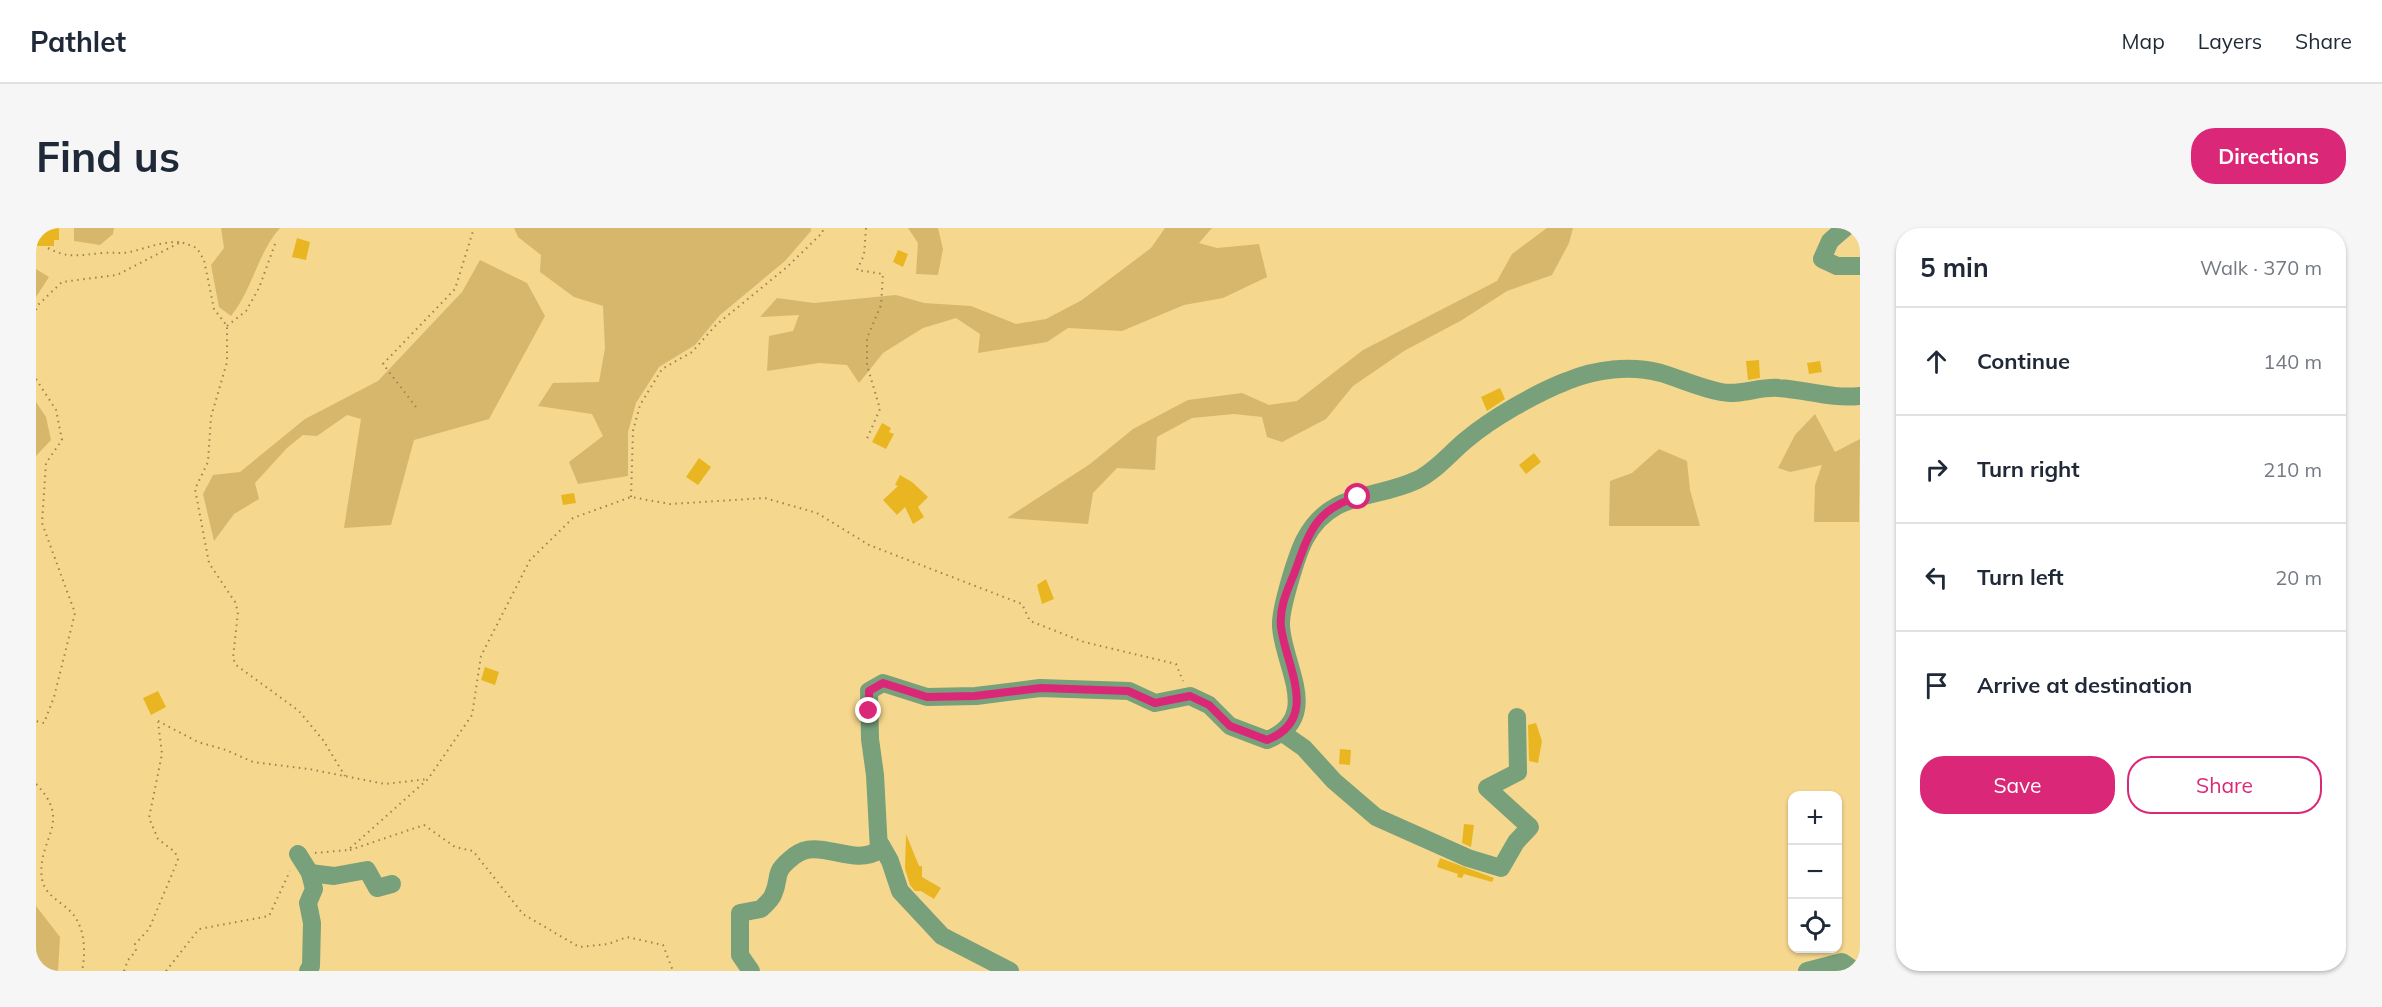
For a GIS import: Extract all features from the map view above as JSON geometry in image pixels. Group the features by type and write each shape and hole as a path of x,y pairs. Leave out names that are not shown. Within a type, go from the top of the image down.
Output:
{"street":[{"path":"1845,228 1830,241 1822,259 1837,266 1860,266"},
{"path":"1010,971 942,936 900,891 890,861 880,845 870,739 869,691 883,683 927,697 975,696 1041,688 1128,691 1155,703 1190,696 1209,705 1230,726 1267,740 1284,734 1297,710 1294,676 1281,626 1282,603 1305,539 1322,518 1341,502 1417,480 1467,438 1519,406 1568,381 1612,369 1658,372 1723,393 1778,388 1817,395 1860,396"},
{"path":"1284,734 1304,748 1334,781 1376,817 1468,858 1501,868 1516,842 1530,828 1487,788 1518,772 1517,717"},
{"path":"751,971 740,955 740,913 761,909 773,895 777,873 796,854 823,848 850,856 874,854 880,845"},
{"path":"297,854 310,873 314,888 308,903 312,923 311,966 308,971"},
{"path":"310,873 334,876 367,870 377,888 392,884"},
{"path":"1807,971 1842,962 1855,971"}],"path":[{"path":"416,407 382,364 455,290 474,228"},
{"path":"631,497 633,431 640,405 662,369 692,352 716,325 787,267 823,232 822,228"},
{"path":"866,228 864,255 857,270 883,274 881,305 867,338 867,365 880,409 866,441"},
{"path":"48,248 60,255 79,258 103,253 128,253 171,241 196,248 204,260 214,309 227,326 227,362 211,417 208,462 195,489 209,563 235,602 238,612 233,658 236,665 299,711 323,740 345,777"},
{"path":"36,310 38,305 62,282 117,275 181,242"},
{"path":"227,326 246,311 259,288 275,244"},
{"path":"36,380 56,410 62,440 46,463 42,523 75,613 44,723 36,720"},
{"path":"348,850 428,779 472,716 481,656 530,560 573,518 631,497 670,504 765,498 817,513 869,545 1022,604 1030,621 1084,642 1176,664 1190,696"},
{"path":"124,971 128,960 136,951 135,944 149,930 178,860 175,852 158,839 149,818 162,754 158,721 198,742 226,750 253,762 385,784 428,779"},
{"path":"36,784 50,798 54,827 46,841 41,876 51,897 72,913 82,932 82,971"},
{"path":"166,971 199,929 269,916 297,854 348,850 424,825 455,847 473,851 524,914 579,947 608,944 627,937 663,945 673,971"}],"shaded area":[{"path":"74,228 114,228 113,234 100,245 74,241"},
{"path":"221,228 280,228 272,238 245,295 231,316 219,307 211,265 224,248"},
{"path":"514,228 811,228 811,231 785,261 720,315 695,345 659,367 636,403 628,432 628,476 578,484 569,462 603,436 592,414 538,406 553,383 599,382 605,348 603,306 574,297 540,272 541,255 518,237"},
{"path":"908,228 938,228 943,249 938,275 916,274 918,243"},
{"path":"1165,228 1212,228 1199,243 1217,248 1259,244 1267,277 1223,298 1184,305 1122,331 1068,328 1047,342 978,353 980,334 956,318 923,328 883,353 859,383 847,365 819,363 767,371 769,336 793,331 799,315 760,317 777,298 814,303 896,295 924,303 971,306 1016,324 1046,319 1082,300 1151,248"},
{"path":"1547,228 1573,228 1569,243 1552,275 1507,291 1462,320 1404,351 1353,386 1326,419 1282,442 1267,437 1262,417 1234,414 1192,418 1157,437 1155,470 1117,468 1093,493 1088,524 1007,518 1090,464 1133,429 1188,400 1242,393 1269,405 1297,401 1363,350 1497,281 1512,254"},
{"path":"480,260 527,283 545,316 489,419 414,440 391,525 344,528 361,419 347,415 317,436 303,435 287,448 255,483 259,499 234,514 214,541 203,494 213,475 240,472 305,419 378,381 462,292"},
{"path":"36,269 49,277 36,297"},
{"path":"36,402 46,417 51,440 36,456"},
{"path":"1815,414 1835,452 1860,439 1859,522 1814,522 1815,485 1822,465 1790,472 1778,468 1795,435"},
{"path":"1659,449 1687,461 1690,490 1700,526 1609,526 1610,481 1632,473"},
{"path":"36,906 60,937 58,971 36,971"}],"building":[{"path":"37,228 59,228 59,240 54,240 54,246 37,246"},
{"path":"297,238 310,242 306,260 292,257"},
{"path":"898,250 908,254 903,267 893,262"},
{"path":"1759,360 1760,378 1748,380 1746,361"},
{"path":"1820,361 1822,372 1809,374 1807,363"},
{"path":"1500,388 1505,399 1487,411 1481,397"},
{"path":"882,423 891,428 889,432 894,434 886,449 872,442"},
{"path":"1534,453 1541,462 1526,474 1519,465"},
{"path":"699,458 711,467 698,485 686,477"},
{"path":"900,475 912,482 928,497 918,507 924,517 913,524 905,507 897,515 883,500 898,486 895,485"},
{"path":"574,493 576,503 563,505 561,495"},
{"path":"1046,579 1054,599 1042,604 1037,585"},
{"path":"485,667 499,672 495,685 481,680"},
{"path":"158,691 166,707 151,715 143,698"},
{"path":"1536,723 1542,741 1538,763 1529,761 1528,725"},
{"path":"1340,749 1351,750 1350,765 1339,764"},
{"path":"1464,824 1474,825 1471,847 1462,843"},
{"path":"906,834 919,866 922,866 922,877 941,888 934,899 921,891 915,891 910,885 905,869"},
{"path":"1440,858 1494,878 1492,882 1464,874 1462,878 1457,877 1458,874 1437,867"}],"route":[{"path":"869,711 869,691 883,683 927,697 975,696 1041,688 1128,691 1155,703 1190,696 1209,705 1230,726 1267,740 1284,734 1297,710 1294,676 1281,626 1282,603 1305,539 1322,518 1341,502 1358,497"}]}
